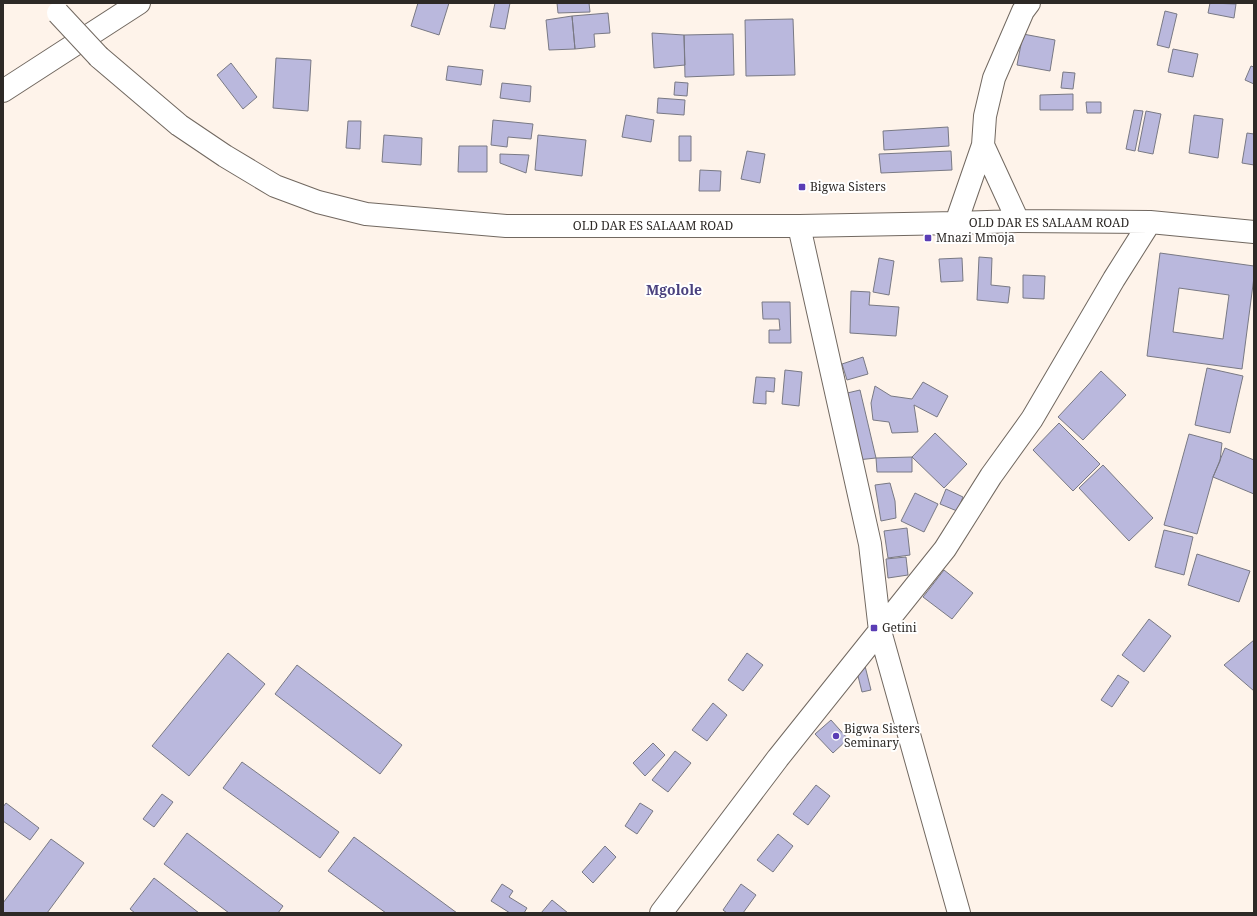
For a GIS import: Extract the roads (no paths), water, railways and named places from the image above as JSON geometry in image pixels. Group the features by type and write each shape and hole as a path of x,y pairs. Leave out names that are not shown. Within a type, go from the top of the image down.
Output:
{"street":[{"path":"3,91 139,3"},
{"path":"956,223 983,145 986,116 994,78 1023,11 1029,3"},
{"name":"OLD DAR ES SALAAM ROAD","path":"54,8 99,57 179,125 225,156 275,186 318,202 359,212 506,226 799,226 1018,221 1150,222 1254,232"},
{"path":"983,145 1018,221"},
{"path":"661,913 778,758 945,549 991,476 1032,419 1114,279 1150,222"},
{"path":"799,226 870,544 880,631 959,913"}],"place":[{"name":"Bigwa Sisters","path":"802,187"},
{"name":"Mnazi Mmoja","path":"928,238"},
{"name":"Getini","path":"874,628"},
{"name":"Bigwa Sisters Seminary","path":"836,736"}],"district":[{"name":"Mgolole","path":"674,290"}]}
